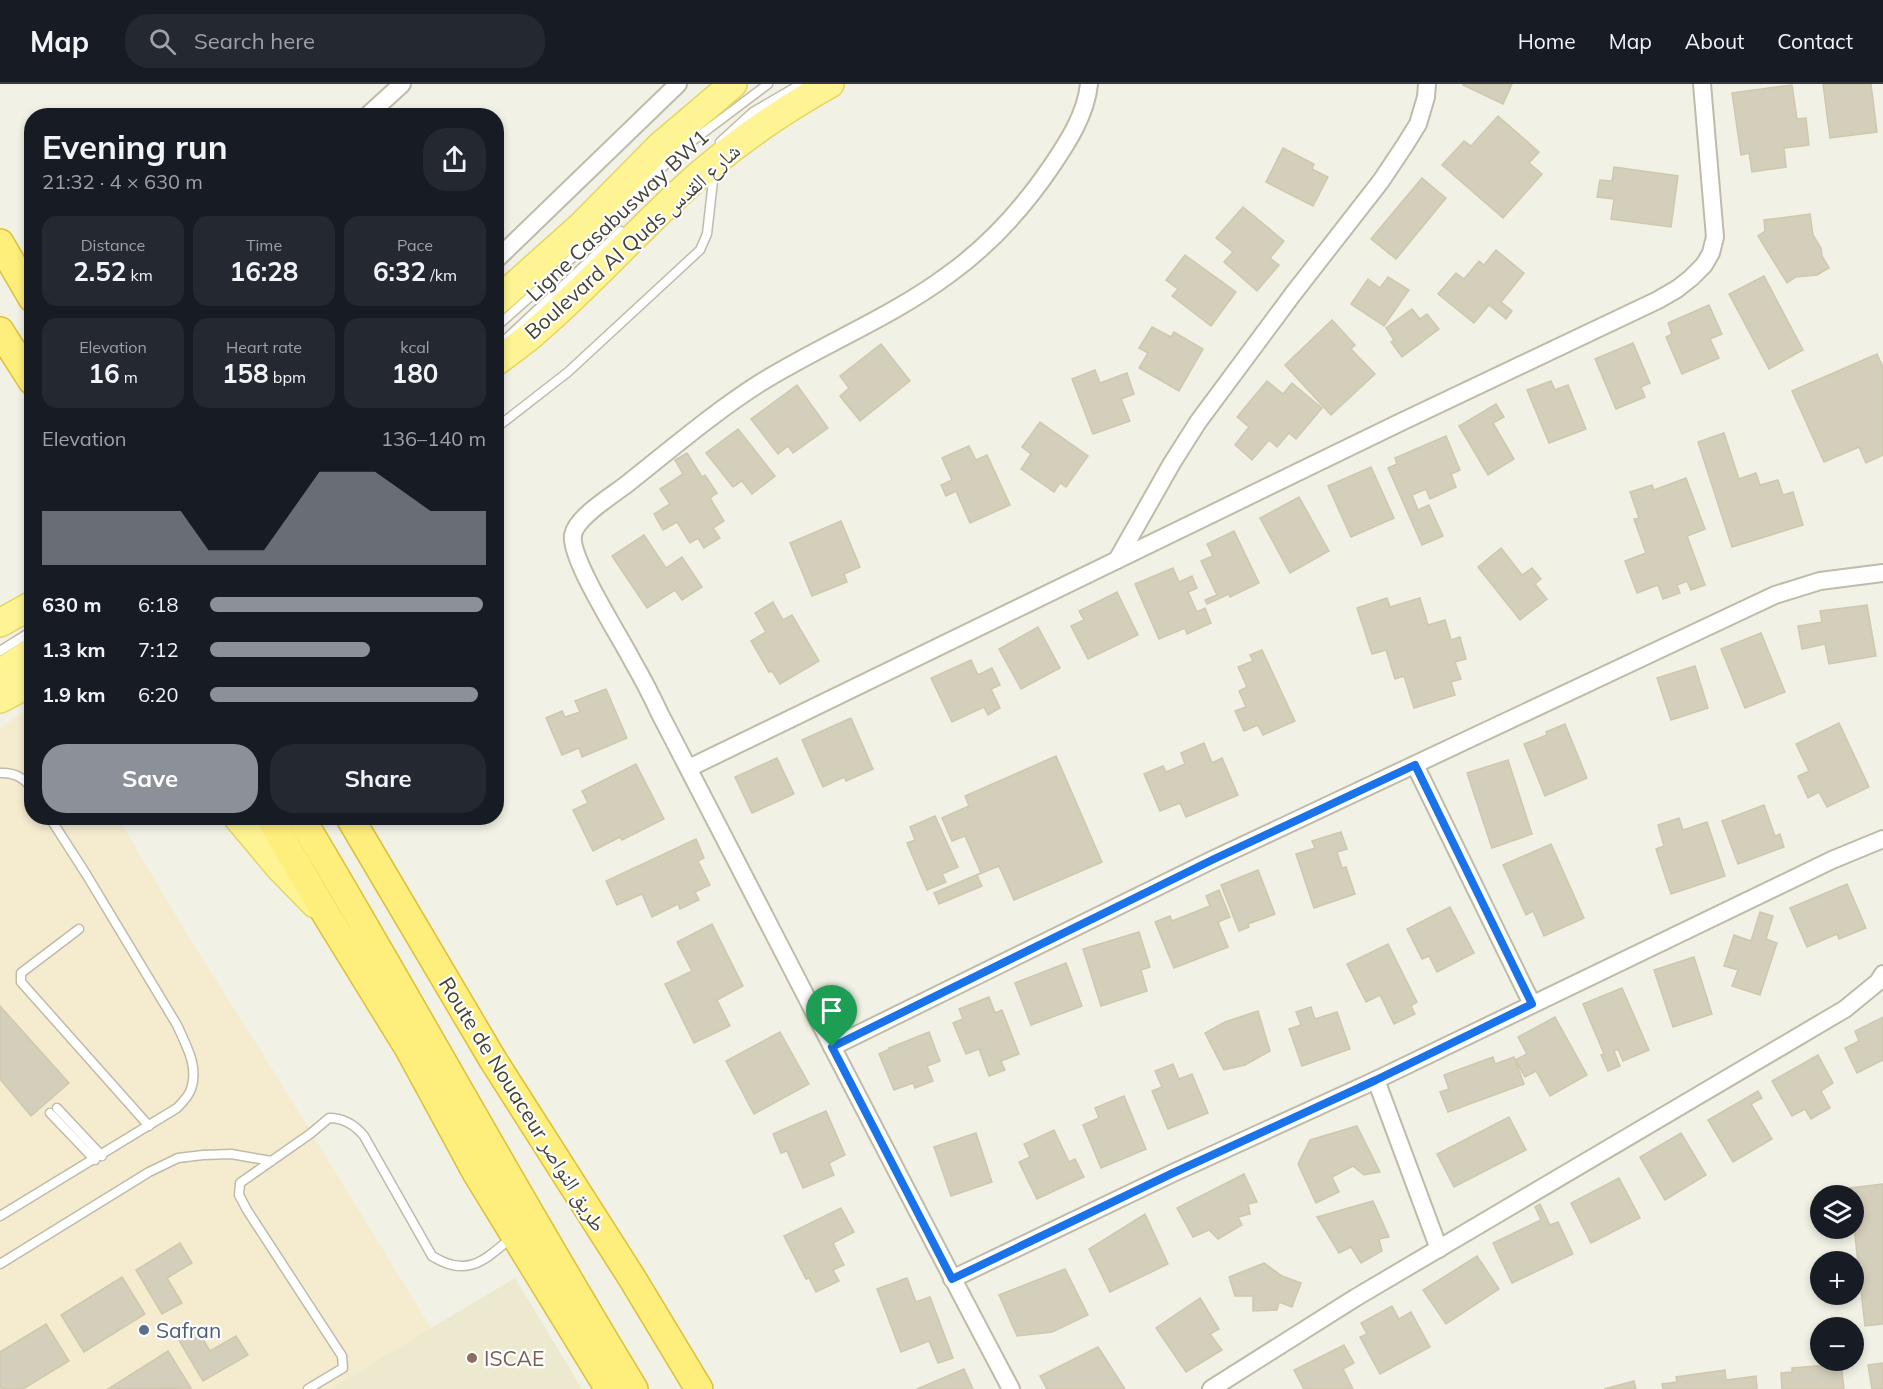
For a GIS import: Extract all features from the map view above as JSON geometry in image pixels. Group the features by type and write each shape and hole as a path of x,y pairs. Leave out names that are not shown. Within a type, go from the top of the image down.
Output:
{"highway":[{"path":"0,243 24,284"},
{"path":"0,331 24,368"},
{"path":"274,825 409,1049 477,1174 609,1389"},
{"name":"Route de Nouaceur طريق النواصر","path":"305,825 577,1296 634,1389"},
{"name":"Route de Nouaceur طريق النواصر","path":"354,825 493,1060 632,1278 699,1389"}],"main road":[{"path":"504,295 581,226 660,146 733,84"},
{"name":"Boulevard Al Quds شارع القدس","path":"504,356 535,332 594,278 713,157 830,84"},
{"path":"0,623 24,610"},
{"path":"0,673 24,657"},
{"path":"0,699 24,686"},
{"path":"244,825 279,867 327,916"}],"street":[{"path":"376,108 402,84"},
{"path":"504,252 678,84"},
{"path":"1011,1389 580,563 573,536 579,522 755,386 898,307 949,275 1000,232 1030,198 1060,154 1078,123 1087,99 1089,84"},
{"path":"1117,561 1172,463 1198,422 1381,181 1405,145 1418,124 1426,97 1427,84"},
{"path":"688,768 1399,423 1624,317 1677,289 1704,265 1711,253 1715,237 1702,84"},
{"path":"832,1047 1212,860 1775,594 1820,581 1883,573"},
{"path":"1415,765 1532,1004"},
{"path":"952,1279 1173,1173 1376,1080 1832,860 1883,839"},
{"path":"1211,1389 1355,1298 1845,1009 1878,982 1883,974"},
{"path":"1376,1080 1439,1249"}],"lane":[{"name":"Ligne Casabusway BW1","path":"504,320 559,271 679,151 768,84"},
{"name":"Ligne Casabusway BW1","path":"713,157 753,112 801,84"},
{"path":"504,422 568,372 700,250 707,234 713,157"},
{"name":"Ligne Casabusway BW1","path":"504,341 627,226"},
{"path":"0,651 24,636"},
{"path":"0,660 24,645"},
{"path":"0,773 18,775 24,780"},
{"path":"0,1216 177,1108 191,1091 194,1074 189,1051 165,1005 54,825"},
{"path":"79,929 21,973 21,982 148,1126"},
{"path":"53,1111 98,1158"},
{"path":"308,1389 343,1368 342,1356 239,1195 240,1183 312,1133 328,1118 338,1118 356,1126 364,1136 432,1256 456,1267 470,1265 486,1257 514,1235"},
{"path":"0,1264 149,1172 178,1158 231,1154 270,1161"}],"shaded area":[{"path":"24,711 24,825 122,825 431,1328 330,1389 0,1389 0,728"},
{"name":"ISCAE","path":"515,1278 582,1389 330,1389 431,1328"}],"building":[{"path":"1463,84 1512,84 1503,104"},
{"path":"1823,84 1871,84 1877,132 1830,138"},
{"path":"1792,85 1797,119 1806,118 1809,145 1784,148 1786,167 1752,172 1749,153 1741,155 1732,93"},
{"path":"1498,116 1539,152 1529,163 1542,174 1503,218 1442,165 1464,141 1471,146"},
{"path":"1283,148 1314,164 1312,169 1328,177 1313,206 1266,182"},
{"path":"1614,167 1678,176 1671,227 1611,219 1614,199 1597,197 1600,180 1612,181"},
{"path":"1422,178 1446,198 1396,259 1371,239"},
{"path":"1243,207 1284,241 1270,258 1279,265 1257,291 1224,262 1233,252 1216,238"},
{"path":"1810,214 1813,235 1829,268 1817,275 1796,277 1787,283 1758,236 1765,231 1764,220"},
{"path":"1496,250 1524,273 1501,302 1512,311 1506,319 1489,305 1474,323 1438,294 1456,273 1464,279 1479,261 1484,265"},
{"path":"1185,255 1236,292 1211,326 1172,296 1178,289 1166,280"},
{"path":"1764,276 1803,350 1769,369 1729,294"},
{"path":"1388,277 1409,290 1384,326 1351,304 1368,279 1380,288"},
{"path":"1709,305 1722,334 1710,339 1719,358 1682,374 1666,337 1672,334 1668,323"},
{"path":"1412,309 1420,319 1427,314 1439,329 1402,357 1391,342 1394,340 1386,328"},
{"path":"1332,320 1355,345 1351,349 1375,374 1331,415 1285,365"},
{"path":"1152,327 1171,337 1174,332 1203,349 1179,391 1139,368 1148,353 1139,348"},
{"path":"1633,343 1650,383 1641,387 1645,397 1616,409 1595,359"},
{"path":"881,344 910,381 860,421 840,396 849,388 840,376"},
{"path":"1877,354 1883,367 1883,455 1866,463 1859,447 1824,462 1792,391"},
{"path":"1095,370 1100,383 1127,373 1134,394 1121,399 1130,421 1093,434 1072,379"},
{"path":"1267,381 1283,394 1292,383 1322,408 1296,439 1289,433 1277,447 1269,440 1252,460 1235,445 1249,427 1237,417"},
{"path":"1551,381 1555,390 1568,385 1586,429 1549,443 1527,390"},
{"path":"797,385 828,428 793,453 788,446 778,454 751,419"},
{"path":"1496,404 1504,417 1493,423 1514,459 1488,475 1459,426"},
{"path":"1040,422 1088,456 1066,487 1060,483 1054,492 1021,469 1031,454 1022,447"},
{"path":"738,429 775,476 752,494 742,481 733,487 706,453"},
{"path":"1724,433 1739,479 1756,473 1760,485 1778,480 1783,495 1793,492 1803,525 1732,547 1698,442"},
{"path":"1446,436 1460,470 1451,474 1456,487 1430,499 1426,489 1412,495 1418,510 1429,505 1443,536 1422,545 1388,468 1397,464 1395,458"},
{"path":"969,446 976,460 987,455 1010,505 970,523 956,491 946,496 941,485 952,480 942,458"},
{"path":"687,453 702,477 705,475 717,493 710,498 724,521 713,528 720,538 704,548 698,538 690,543 677,522 663,530 654,514 670,504 660,489 683,474 675,460"},
{"path":"1371,467 1394,518 1351,537 1328,486"},
{"path":"1686,478 1705,529 1687,536 1705,585 1691,590 1687,581 1677,585 1680,593 1663,599 1658,585 1637,593 1625,561 1646,553 1634,519 1639,518 1630,492 1652,485 1654,490"},
{"path":"1299,497 1329,551 1290,573 1260,518"},
{"path":"841,521 860,567 844,574 847,582 812,596 790,543"},
{"path":"1234,531 1259,583 1230,597 1229,594 1207,604 1205,600 1217,595 1201,561 1213,556 1207,544"},
{"path":"644,535 666,568 682,557 702,587 682,600 675,590 647,608 612,556"},
{"path":"1501,548 1522,575 1532,568 1541,579 1535,584 1547,599 1520,620 1478,567"},
{"path":"1173,568 1179,582 1192,576 1197,588 1188,592 1197,612 1205,608 1211,623 1187,634 1185,628 1159,639 1135,584"},
{"path":"1117,592 1138,635 1088,659 1071,626 1084,620 1079,611"},
{"path":"1387,598 1390,607 1420,598 1428,625 1445,620 1451,640 1460,637 1466,659 1455,662 1461,679 1451,682 1455,695 1414,708 1404,676 1395,679 1386,650 1372,654 1357,608"},
{"path":"773,602 783,620 792,615 819,661 780,684 772,671 769,672 751,641 766,632 755,613"},
{"path":"1867,605 1876,656 1829,664 1825,644 1802,649 1798,626 1822,622 1820,611"},
{"path":"1038,627 1060,668 1021,689 999,649"},
{"path":"1761,633 1785,692 1745,708 1721,649"},
{"path":"1262,650 1295,721 1263,735 1258,725 1244,731 1235,711 1246,707 1239,691 1247,687 1238,667 1253,661 1250,655"},
{"path":"971,660 978,675 992,668 1000,685 991,689 1000,708 988,715 984,707 952,722 931,678"},
{"path":"1695,666 1708,708 1671,720 1657,678"},
{"path":"606,689 627,738 582,757 579,748 562,755 546,718 562,711 565,717 580,712 575,701"},
{"path":"851,718 873,769 846,781 844,777 823,787 802,740"},
{"path":"1839,723 1869,787 1827,807 1819,792 1808,798 1798,776 1809,771 1796,744"},
{"path":"1565,724 1587,778 1545,796 1524,744 1547,735 1546,732"},
{"path":"1204,743 1212,763 1222,758 1238,795 1186,817 1180,803 1160,811 1144,774 1163,766 1166,772 1185,764 1181,753"},
{"path":"1056,756 1102,862 1014,900 999,866 977,875 982,886 939,904 934,893 981,873 965,836 952,841 942,818 969,806 965,796"},
{"path":"777,758 794,794 752,813 735,777"},
{"path":"1508,760 1532,834 1492,848 1467,773"},
{"path":"636,764 664,819 622,840 620,837 593,851 573,810 588,803 582,791"},
{"path":"1764,805 1775,836 1780,834 1784,847 1738,864 1722,821"},
{"path":"935,816 958,867 942,874 946,882 927,890 907,843 915,840 910,827"},
{"path":"1679,818 1683,830 1707,822 1725,876 1671,894 1656,849 1664,846 1658,825"},
{"path":"1341,832 1347,849 1337,852 1342,868 1346,867 1355,894 1314,908 1296,854 1315,848 1312,841"},
{"path":"696,839 704,858 698,861 710,885 695,892 699,900 680,909 678,904 652,917 642,894 617,905 606,881"},
{"path":"1551,844 1584,918 1544,936 1533,911 1526,915 1503,865"},
{"path":"1258,870 1275,914 1248,924 1249,927 1239,931 1221,885"},
{"path":"1847,884 1866,928 1839,939 1837,934 1807,947 1790,908"},
{"path":"1219,890 1230,917 1218,922 1228,947 1174,968 1155,922 1170,916 1172,921 1210,906 1206,896"},
{"path":"1450,907 1474,953 1437,972 1429,956 1422,959 1407,929"},
{"path":"1760,912 1773,916 1766,939 1777,943 1760,995 1732,986 1738,970 1724,966 1734,935 1751,941"},
{"path":"712,924 743,986 717,1000 730,1026 694,1043 665,984 692,971 677,942"},
{"path":"1139,932 1150,967 1141,970 1147,991 1101,1006 1083,949"},
{"path":"1388,944 1417,1002 1411,1006 1415,1014 1394,1024 1380,995 1366,1002 1347,964"},
{"path":"1694,957 1712,1014 1673,1027 1654,970"},
{"path":"1066,963 1082,1006 1031,1025 1015,983"},
{"path":"1622,988 1649,1050 1623,1061 1618,1049 1614,1051 1620,1066 1608,1071 1601,1055 1604,1054 1583,1004"},
{"path":"989,997 995,1013 1002,1010 1019,1054 1001,1061 1005,1070 989,1076 979,1049 966,1054 953,1023 963,1019 959,1009"},
{"path":"0,1006 69,1083 31,1116 0,1079"},
{"path":"1311,1007 1315,1019 1337,1012 1350,1049 1302,1066 1289,1029 1301,1025 1296,1012"},
{"path":"1258,1011 1270,1051 1245,1065 1224,1070 1205,1033 1225,1022"},
{"path":"1555,1017 1587,1075 1550,1096 1536,1071 1525,1077 1515,1060 1527,1054 1518,1037"},
{"path":"1883,1017 1883,1060 1857,1073 1845,1048 1859,1041 1855,1031"},
{"path":"780,1032 809,1084 754,1114 726,1061"},
{"path":"929,1032 940,1061 927,1066 933,1081 915,1088 913,1083 894,1090 879,1054"},
{"path":"1818,1055 1833,1083 1821,1091 1830,1108 1811,1119 1805,1109 1792,1116 1772,1081"},
{"path":"1493,1057 1495,1064 1514,1057 1524,1084 1448,1112 1440,1092 1449,1089 1444,1075"},
{"path":"1173,1064 1179,1079 1192,1074 1208,1113 1168,1129 1152,1091 1162,1087 1155,1071"},
{"path":"1758,1091 1762,1098 1751,1104 1772,1139 1733,1162 1708,1120"},
{"path":"1124,1096 1146,1149 1101,1168 1083,1125 1099,1118 1095,1108"},
{"path":"826,1111 845,1155 829,1163 834,1175 803,1188 787,1151 781,1153 773,1134"},
{"path":"1509,1117 1526,1150 1454,1187 1437,1154"},
{"path":"1357,1126 1380,1172 1364,1175 1353,1166 1332,1177 1339,1192 1316,1203 1298,1164 1310,1140"},
{"path":"1054,1130 1069,1162 1075,1159 1084,1177 1037,1199 1019,1162 1030,1157 1024,1144"},
{"path":"976,1133 992,1182 951,1196 934,1147"},
{"path":"1681,1133 1706,1175 1665,1200 1640,1157"},
{"path":"1244,1174 1257,1202 1248,1204 1250,1214 1238,1217 1242,1225 1218,1239 1209,1230 1193,1237 1177,1208"},
{"path":"1619,1178 1640,1218 1591,1243 1571,1203"},
{"path":"1883,1184 1883,1324 1865,1326 1863,1305 1864,1251 1857,1251 1855,1239 1864,1239 1864,1186"},
{"path":"1373,1201 1389,1237 1379,1239 1382,1251 1361,1263 1351,1247 1339,1253 1317,1217"},
{"path":"1540,1204 1550,1225 1558,1222 1573,1254 1512,1283 1493,1243 1541,1220 1535,1207"},
{"path":"841,1208 854,1232 833,1243 844,1265 833,1270 839,1281 816,1292 809,1278 806,1279 784,1236"},
{"path":"1145,1214 1168,1264 1110,1292 1089,1249"},
{"path":"180,1243 192,1263 167,1278 182,1303 162,1314 136,1270"},
{"path":"1477,1256 1499,1289 1446,1324 1423,1290"},
{"path":"1264,1263 1282,1276 1301,1283 1292,1307 1279,1302 1277,1310 1253,1311 1253,1296 1235,1296 1229,1277"},
{"path":"1065,1269 1088,1315 1052,1332 1017,1336 999,1295"},
{"path":"122,1277 145,1314 84,1352 61,1315"},
{"path":"907,1278 916,1302 930,1297 953,1358 938,1363 929,1341 901,1352 877,1289"},
{"path":"1200,1298 1219,1329 1210,1334 1222,1350 1186,1372 1156,1328"},
{"path":"1392,1306 1399,1319 1411,1312 1430,1347 1380,1374 1360,1337 1367,1334 1361,1323"},
{"path":"46,1324 69,1361 23,1389 2,1389 0,1387 0,1352"},
{"path":"195,1326 210,1351 236,1336 248,1355 203,1381 177,1337"},
{"path":"1344,1345 1354,1363 1343,1369 1353,1389 1304,1389 1294,1370"},
{"path":"1098,1347 1125,1389 1047,1389 1040,1376"},
{"path":"168,1351 191,1388 108,1389"},
{"path":"1883,1363 1883,1389 1872,1389 1868,1365"},
{"path":"1810,1367 1810,1371 1842,1371 1844,1389 1782,1389 1781,1373 1792,1372 1792,1368"},
{"path":"964,1369 973,1389 917,1389"},
{"path":"1725,1370 1726,1380 1756,1376 1757,1389 1663,1389 1662,1384 1677,1382 1676,1377"},
{"path":"1634,1381 1636,1389 1604,1389"}],"place":[{"name":"Safran","path":"144,1330"},
{"name":"ISCAE","path":"472,1358"}],"route":[{"path":"1415,765 1532,1004 1376,1080 1173,1173 952,1279 832,1047 1212,860 1415,765"}]}
